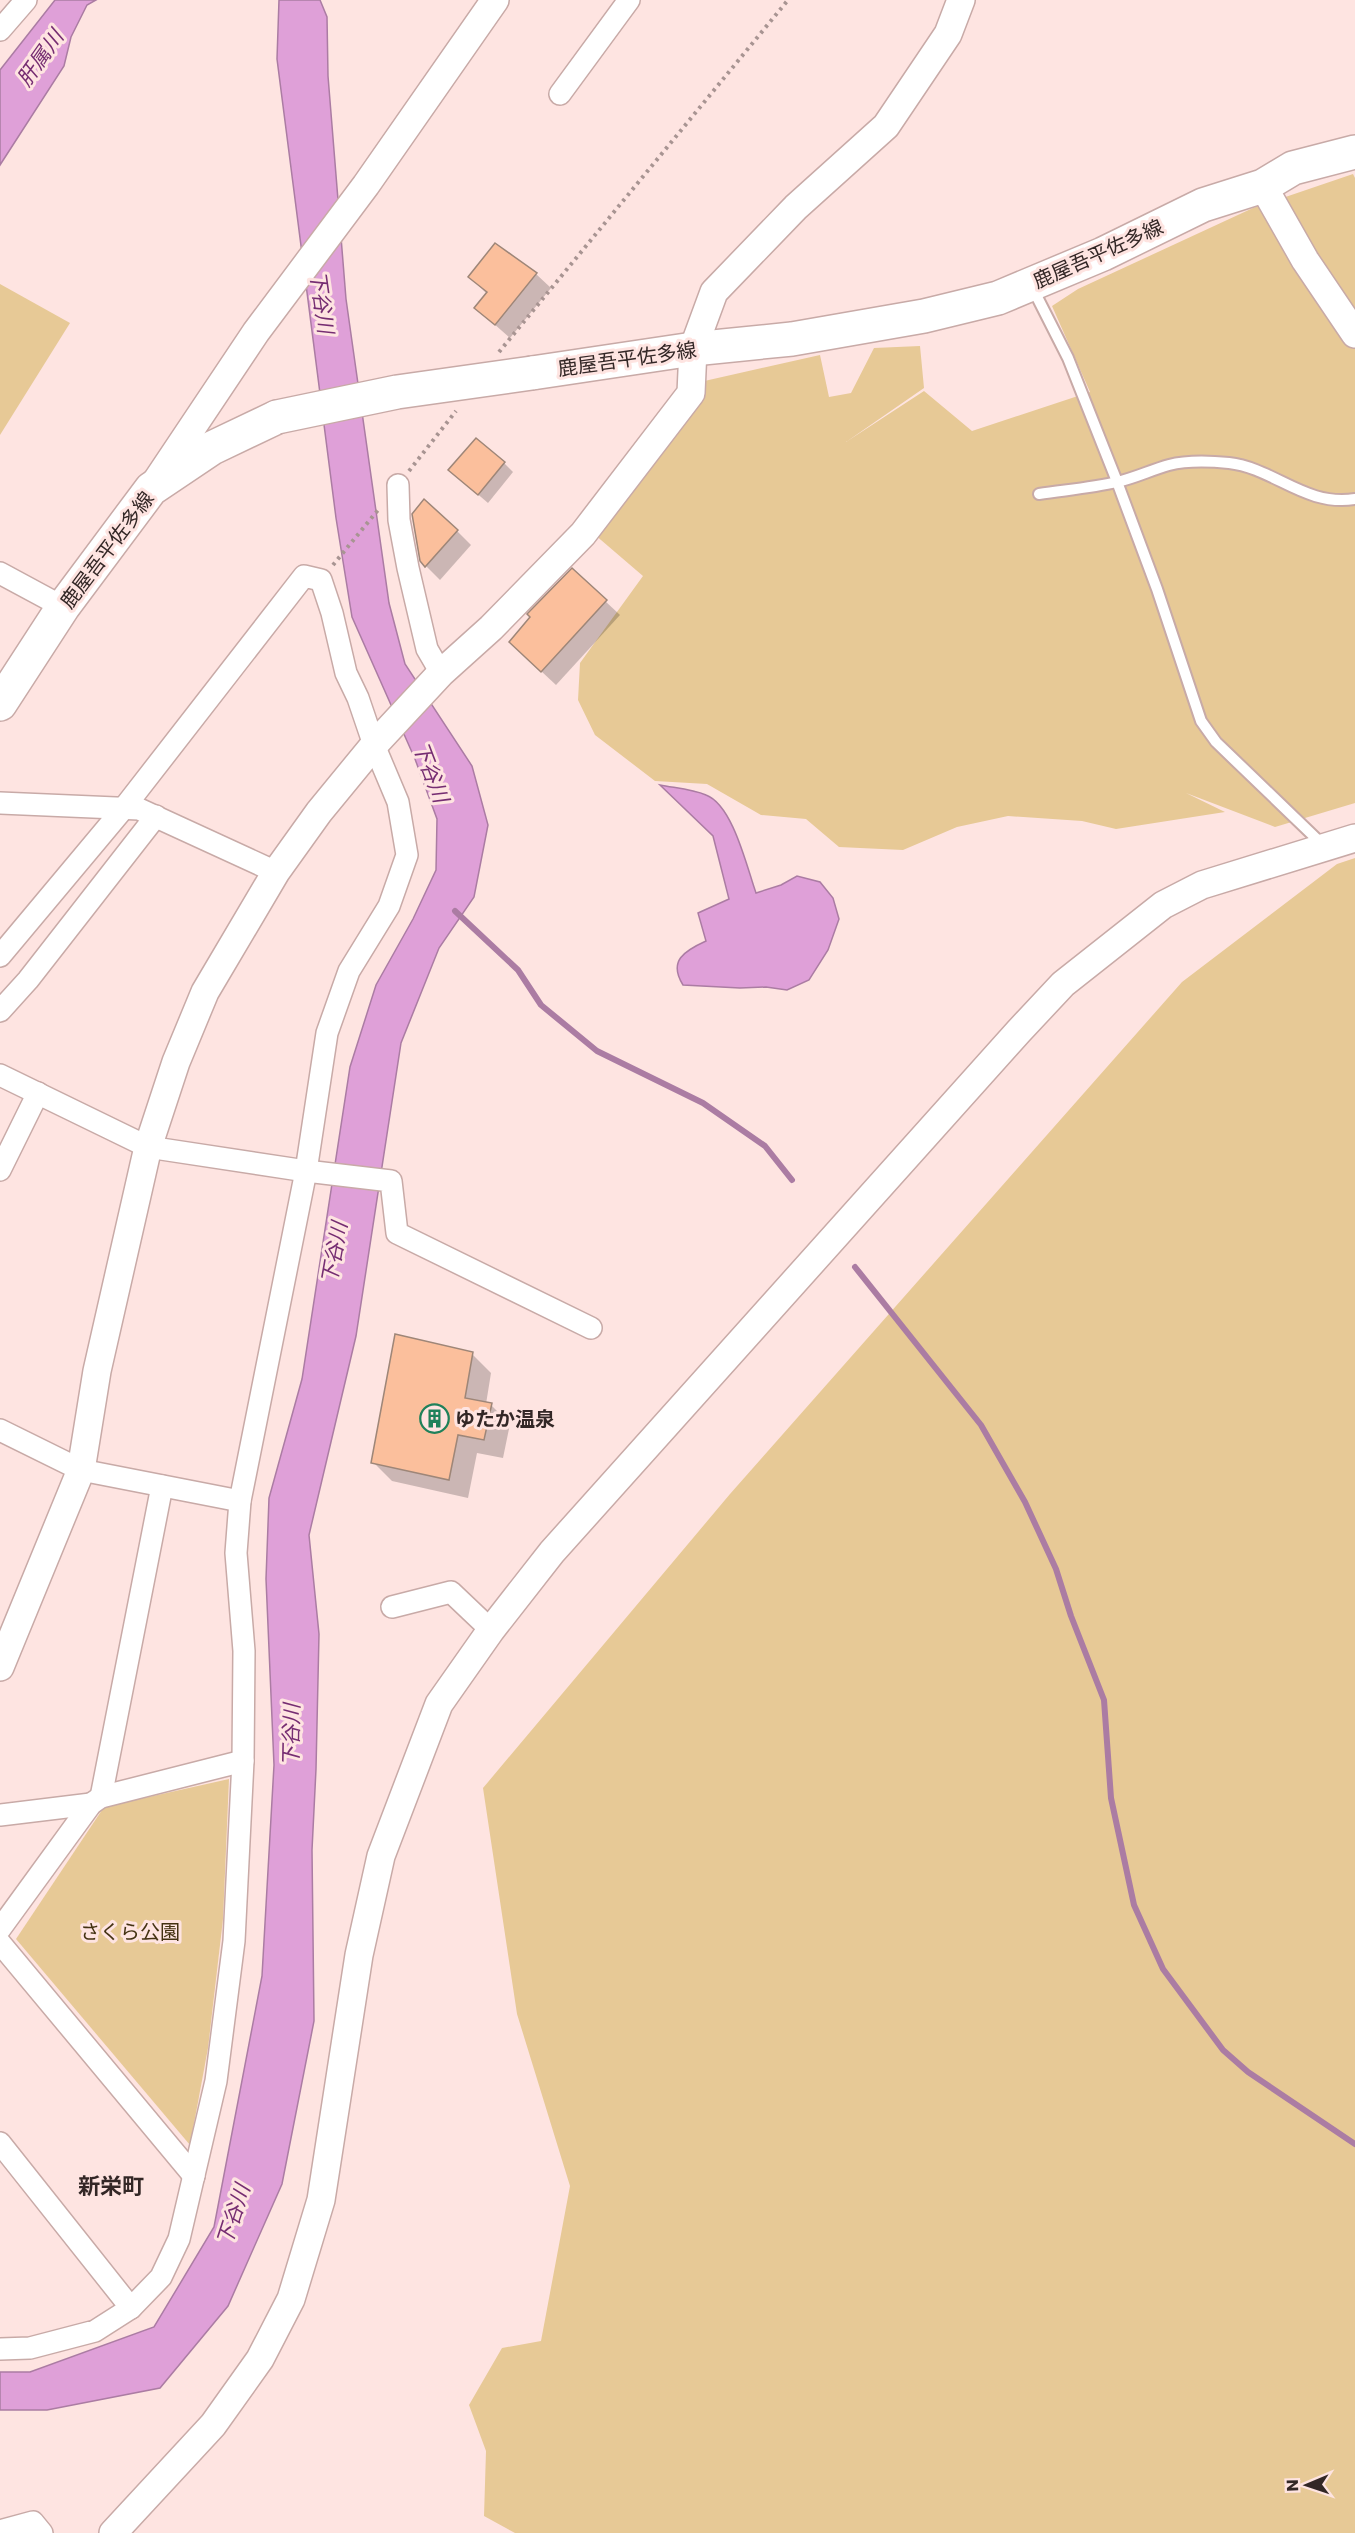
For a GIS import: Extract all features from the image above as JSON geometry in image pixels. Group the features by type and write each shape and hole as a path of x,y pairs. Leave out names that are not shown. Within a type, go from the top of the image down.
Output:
{"main road":[{"name":"鹿屋吾平佐多線","path":"0,704 63,607 151,489 212,448 277,417 397,392 693,349 792,339 924,316 998,298 1103,254 1203,205 1263,186 1293,168 1355,152"}],"street":[{"path":"0,30 26,0"},
{"path":"151,489 256,333 366,185 495,0"},
{"path":"560,94 629,0"},
{"path":"0,1667 81,1470 97,1371 148,1147 176,1062 205,992 276,872 319,812 374,745 441,673 491,628 583,534 691,393 693,349 714,292 796,207 886,126 948,34 961,0"},
{"path":"1263,186 1305,260 1355,334"},
{"path":"398,485 399,520 412,587 427,649 441,673"},
{"path":"0,573 63,607"},
{"path":"0,956 123,808 304,576 321,580 332,613 346,673 398,802 407,855 389,906 349,971 327,1033 306,1171 240,1501 236,1553 244,1651 243,1761 234,1941 216,2081 179,2239 161,2277 131,2308 95,2331 30,2348 0,2349"},
{"path":"0,803 139,809 276,872"},
{"path":"0,1011 28,980 156,816"},
{"path":"113,2533 213,2425 261,2359 291,2299 321,2200 359,1955 381,1856 439,1704 491,1630 552,1552 1063,984 1163,905 1202,885 1355,838"},
{"path":"0,1075 148,1147 306,1171 391,1181 397,1233 591,1328"},
{"path":"0,1170 38,1093"},
{"path":"0,1430 81,1470 240,1501"},
{"path":"0,1929 96,1800 162,1486"},
{"path":"392,1607 451,1592 491,1630"},
{"path":"0,1815 96,1800 243,1761"},
{"path":"0,1943 194,2176"},
{"path":"0,2143 131,2308"},
{"path":"0,2531 33,2522 42,2533"}],"lane":[{"path":"1030,284 1068,358 1117,482 1157,589 1201,721 1216,742 1326,848"},
{"path":"1039,494 1117,482 1168,465 1190,461 1229,463 1251,467 1320,498 1355,499"}],"path":[{"path":"496,356 788,0"},
{"path":"321,580 461,404"}],"green space":[{"path":"1353,174 1355,178 1355,803 1275,827 1186,793 1225,812 1116,829 1082,821 1008,816 957,827 903,850 839,847 806,819 761,815 707,784 655,781 595,735 578,700 580,663 643,576 594,534 700,382 820,355 829,397 851,393 874,348 920,346 924,388 846,442 924,391 972,431 1090,392 1052,306 1078,289 1253,208"},
{"path":"0,284 70,323 0,435"},
{"path":"1355,858 1355,2533 515,2533 484,2516 486,2451 469,2405 502,2348 541,2341 570,2186 517,2014 483,1788 730,1494 1182,982 1337,864"},
{"name":"さくら公園","path":"229,1779 223,1919 208,2048 190,2145 16,1939 104,1807"}],"water":[{"name":"肝属川","path":"55,0 96,0 87,5 71,37 64,66 0,165 0,70"},
{"name":"下谷川","path":"279,0 320,0 327,17 328,76 346,299 389,603 405,664 472,766 488,825 474,897 439,948 401,1043 356,1336 309,1535 319,1634 312,1850 314,2021 282,2184 228,2306 160,2388 47,2410 0,2410 0,2372 30,2372 154,2327 214,2227 262,1976 274,1765 266,1579 269,1498 302,1379 350,1067 376,985 413,919 436,870 437,819 415,759 352,617 336,518 277,59"},
{"path":"660,785 695,791 716,801 738,838 756,893 781,885 797,876 820,882 833,898 839,919 828,950 809,980 787,990 766,987 683,985 677,969 678,963 685,953 706,941 698,913 729,899 713,836"}],"building":[{"path":"495,243 537,273 495,325 474,308 487,292 468,277"},
{"path":"476,438 505,462 478,495 448,470"},
{"path":"424,499 458,530 425,567 420,561 412,514"},
{"path":"572,568 607,600 541,672 509,642 530,617 527,614"},
{"name":"ゆたか温泉","path":"395,1334 473,1352 465,1398 492,1403 484,1440 458,1435 449,1480 371,1463"}],"waterway":[{"path":"455,911 518,970 541,1005 597,1051 703,1103 765,1146 792,1180"},
{"path":"855,1267 981,1425 1025,1502 1056,1569 1071,1616 1104,1700 1111,1798 1134,1905 1163,1969 1223,2050 1248,2072 1355,2144"}],"place":[{"name":"ゆたか温泉","path":"434,1419"}],"district":[{"name":"新栄町","path":"111,2186"}]}
